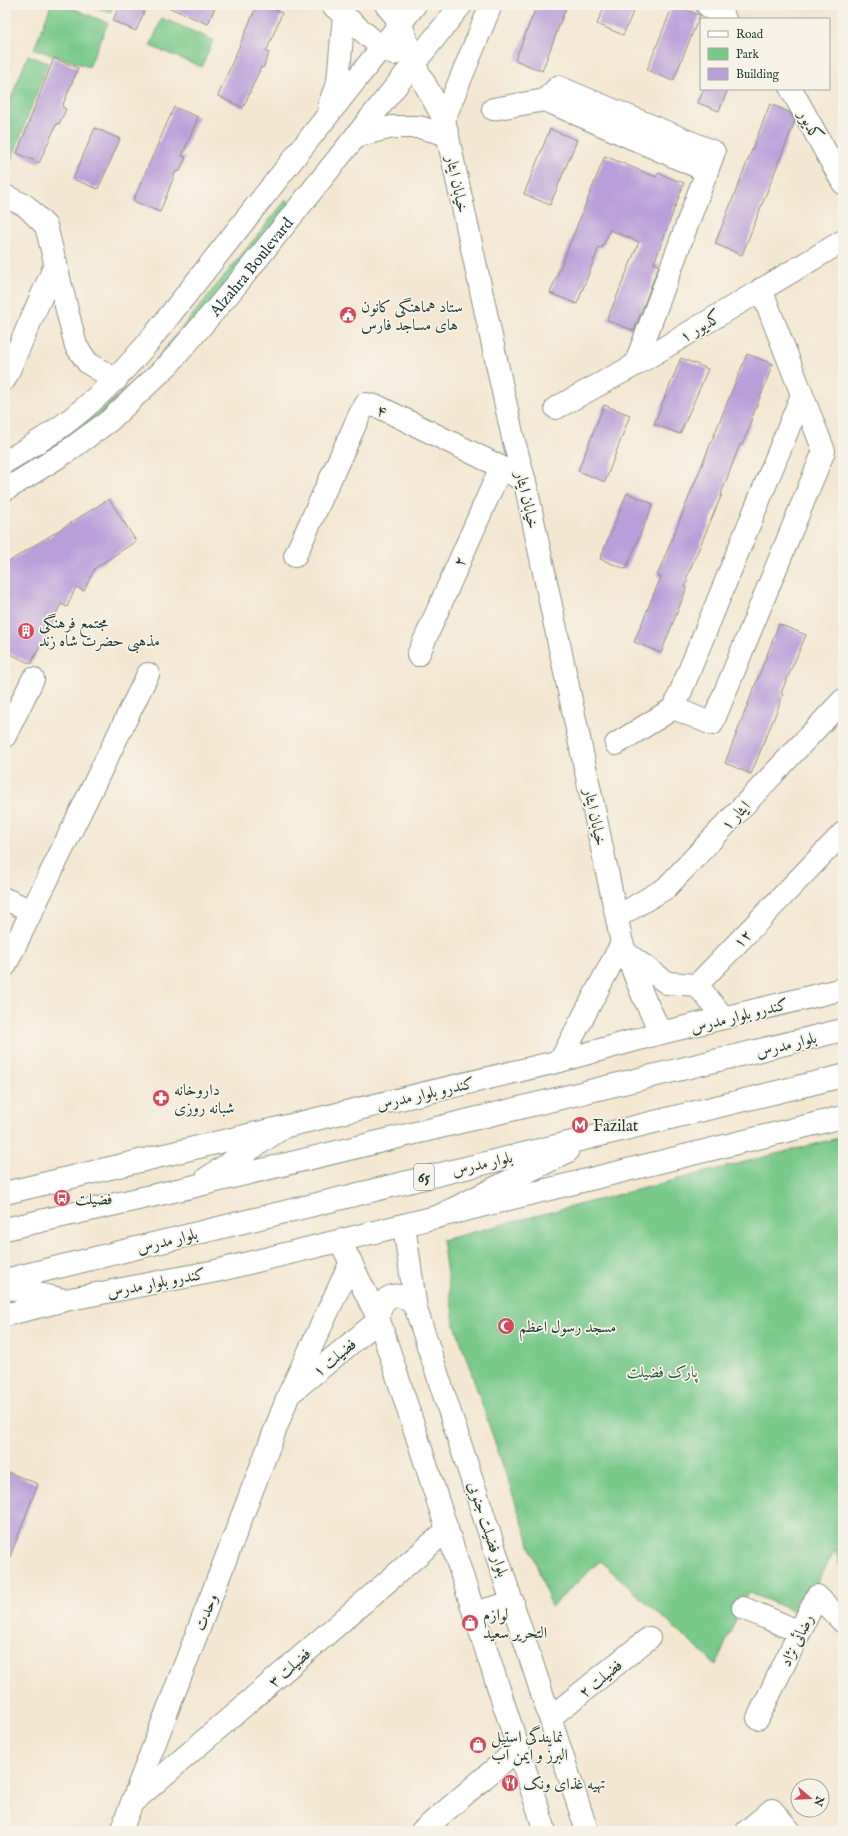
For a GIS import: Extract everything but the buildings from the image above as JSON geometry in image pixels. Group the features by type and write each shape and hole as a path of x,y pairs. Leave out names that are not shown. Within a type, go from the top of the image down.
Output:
{"main road":[{"path":"386,5 402,23"},
{"name":"Alzahra Boulevard","path":"5,462 51,434 92,402 116,380 147,344 415,5"},
{"name":"Alzahra Boulevard","path":"5,490 65,453 109,421 169,364 238,283 462,5"},
{"path":"356,136 392,127 446,127 491,5"},
{"path":"707,5 724,18"},
{"path":"338,10 382,47 414,64"},
{"path":"323,121 338,81 338,10"},
{"name":"خیابان ایثار","path":"402,23 414,64 446,127 624,948 643,996 662,1033"},
{"name":"کدیور","path":"792,90 843,182"},
{"path":"493,109 546,100 707,171 635,365"},
{"path":"5,196 26,206 46,226 76,346 88,363 116,380"},
{"name":"کدیور ۱","path":"556,408 635,365 843,241"},
{"path":"5,379 56,264"},
{"path":"674,708 712,724 824,451 761,289"},
{"path":"616,744 674,708 802,395"},
{"name":"۴","path":"295,556 360,414 366,404 380,407 500,467 524,482"},
{"name":"۲","path":"418,655 500,467"},
{"path":"5,966 148,674"},
{"path":"5,736 33,679"},
{"name":"ایثار ۱","path":"617,917 666,888 843,700"},
{"name":"۱۲","path":"696,985 843,833"},
{"path":"5,898 32,911"},
{"path":"560,1061 624,948 667,983 696,985 724,1018"},
{"name":"کندرو بلوار مدرس","path":"5,1193 560,1061 662,1033 843,989"},
{"name":"بلوار مدرس","path":"5,1229 195,1186 843,1030"},
{"name":"بلوار مدرس","path":"5,1280 843,1076"},
{"path":"802,1086 843,1090"},
{"name":"کندرو بلوار مدرس","path":"5,1315 66,1300 216,1271 843,1117"},
{"path":"195,1186 284,1127"},
{"path":"437,1217 602,1134"},
{"name":"بلوار فضیلت جنوبی","path":"404,1225 416,1309 588,1831"},
{"path":"340,1241 379,1320 545,1831"},
{"name":"وحدت","path":"121,1831 289,1394 351,1262"},
{"path":"5,1287 66,1300"},
{"path":"379,1320 379,1310 383,1301 392,1296 402,1295 411,1300 416,1309"},
{"name":"فضیلت ۱","path":"289,1394 379,1320"},
{"name":"فضیلت ۳","path":"132,1803 447,1530"},
{"name":"رضائی نژاد","path":"758,1718 817,1596 843,1622"},
{"path":"474,1613 513,1602"},
{"path":"743,1608 800,1632"},
{"name":"فضیلت ۲","path":"551,1717 649,1638"},
{"path":"422,1831 518,1749"},
{"path":"747,1831 772,1810 790,1831"}],"green space":[{"path":"51,5 65,5 108,23 89,67 34,49"},
{"path":"95,5 114,5 111,12 95,7"},
{"path":"162,18 213,40 202,67 150,46"},
{"path":"28,55 48,63 12,159 5,156 5,114"},
{"path":"286,200 291,203 158,368 112,411 5,484 5,471 50,446 98,413 151,366"},
{"name":"پارک فضیلت","path":"838,1138 843,1156 843,1576 835,1550 800,1614 748,1592 716,1665 600,1561 551,1607 454,1322 442,1240"}],"place":[{"name":"ستاد هماهنگی کانون های مساجد فارس","path":"348,315"},
{"name":"مجتمع فرهنگی مذهبی حضرت شاه زند","path":"26,631"},
{"name":"داروخانه شبانه روزی","path":"161,1098"},
{"name":"Fazilat","path":"580,1125"},
{"name":"فضیلت","path":"62,1198"},
{"name":"مسجد رسول اعظم","path":"506,1326"},
{"name":"لوازم التحریر سعید","path":"470,1623"},
{"name":"نمایندگی استيل البرز و ایمن آب","path":"478,1745"},
{"name":"تهیه غذای ونک","path":"510,1783"}]}
